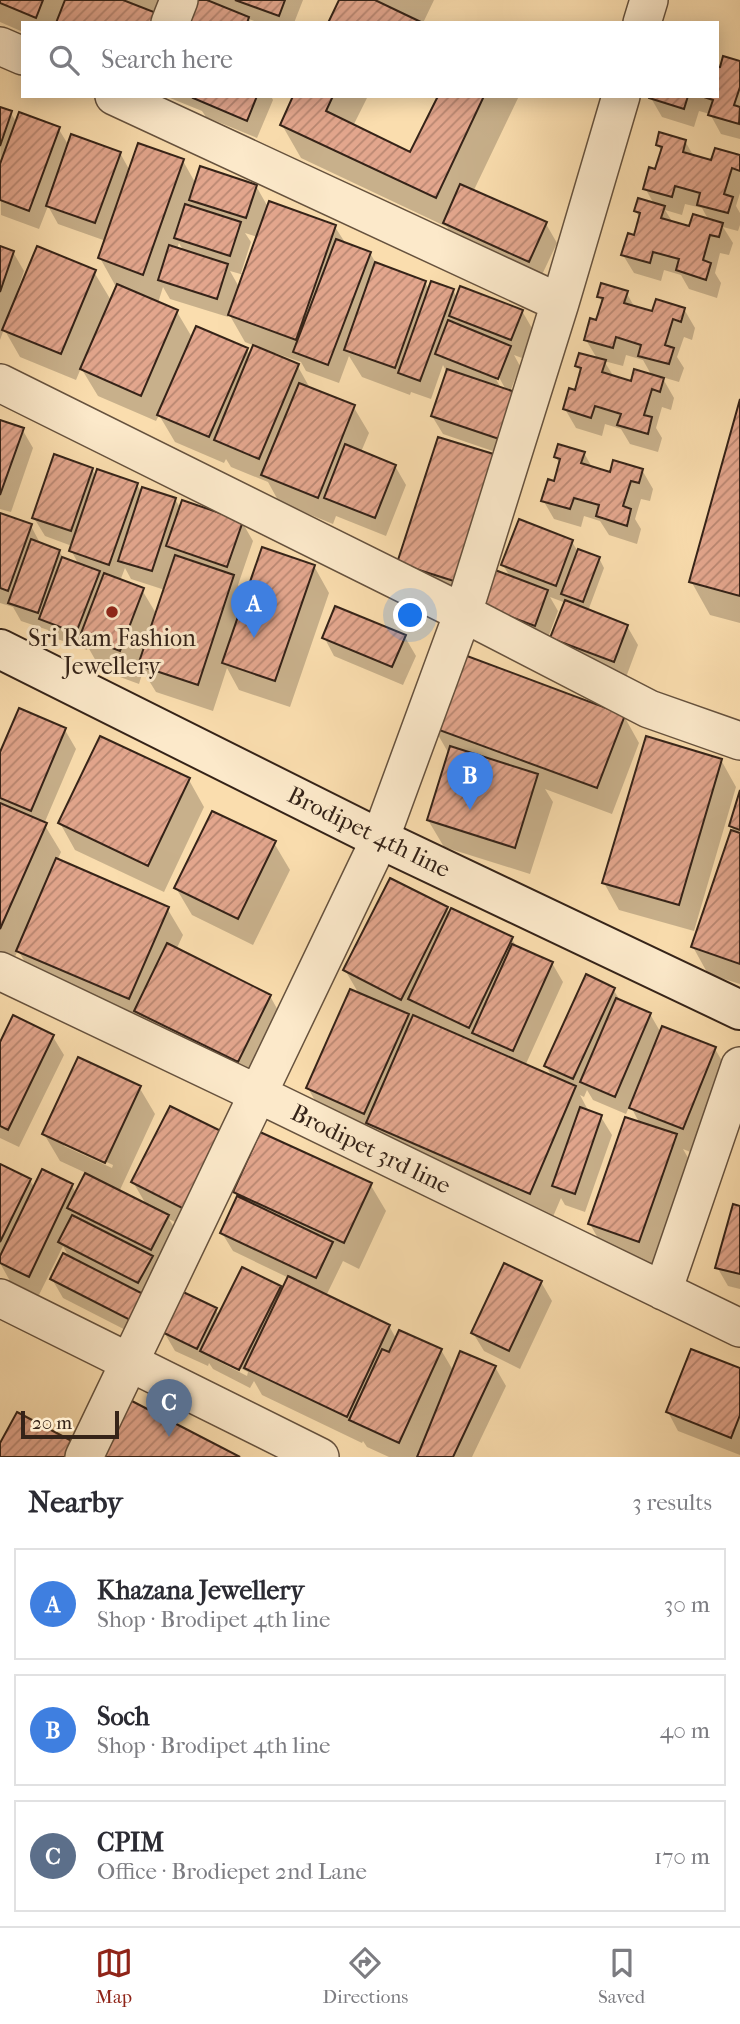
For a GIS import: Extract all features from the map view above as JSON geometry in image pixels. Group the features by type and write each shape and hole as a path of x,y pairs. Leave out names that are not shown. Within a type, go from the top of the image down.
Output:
{"street":[{"path":"171,21 179,0"},
{"path":"643,21 649,0"},
{"path":"0,46 21,55"},
{"path":"84,1457 380,839 463,613 560,303 620,98"},
{"path":"132,100 560,303"},
{"path":"0,383 463,613 649,709 740,741"},
{"name":"Brodipet 4th line","path":"0,649 380,839 740,1010"},
{"name":"Brodipet 3rd line","path":"0,971 740,1328"},
{"path":"663,1291 740,1066"},
{"path":"1,1302 130,1362 320,1457"}],"building":[{"path":"0,0 43,0 36,18 0,3"},
{"path":"65,0 123,0 159,14 157,21 57,21"},
{"path":"188,0 207,0 249,17 248,21 180,21"},
{"path":"235,0 285,0 279,16"},
{"path":"339,0 375,0 419,21 329,21"},
{"path":"723,56 740,61 740,87 734,105 740,107 739,124 708,115 713,100 707,98 719,98"},
{"path":"193,98 256,98 247,121"},
{"path":"292,98 332,98 326,111 410,152 437,98 483,98 436,198 280,125"},
{"path":"649,98 687,98 684,109"},
{"path":"0,107 12,111 0,146"},
{"path":"19,112 60,127 29,211 0,200 0,164"},
{"path":"659,132 686,140 683,152 711,160 715,148 740,155 740,171 732,168 724,194 733,197 728,213 697,205 700,193 675,186 672,197 643,189 649,167 655,169 662,147 656,145"},
{"path":"71,134 121,152 95,223 46,206"},
{"path":"138,143 184,159 143,275 98,258"},
{"path":"200,166 257,185 246,218 189,200"},
{"path":"460,184 547,222 529,262 443,223"},
{"path":"638,198 665,206 661,218 689,226 693,214 723,223 719,237 710,235 703,260 711,263 706,280 676,270 679,259 653,252 650,263 621,255 628,233 634,235 640,213 634,211"},
{"path":"269,201 336,225 296,340 228,315"},
{"path":"185,204 241,222 230,256 174,238"},
{"path":"336,239 371,252 328,365 293,352"},
{"path":"169,245 228,264 217,299 158,280"},
{"path":"0,246 14,251 0,292"},
{"path":"37,246 96,270 61,354 2,330"},
{"path":"375,262 426,281 395,368 344,350"},
{"path":"431,281 454,289 420,381 398,373"},
{"path":"601,283 628,291 624,303 652,311 656,299 685,308 681,322 673,319 665,345 674,348 669,364 638,356 641,345 616,337 613,348 584,340 590,318 596,320 603,298 597,297"},
{"path":"117,284 178,310 141,396 80,369"},
{"path":"460,286 523,310 511,340 449,316"},
{"path":"448,320 511,346 498,379 435,354"},
{"path":"196,326 248,348 209,437 157,415"},
{"path":"253,345 299,364 259,459 214,440"},
{"path":"579,353 606,360 602,372 631,381 634,369 664,378 660,392 652,389 644,415 652,417 648,434 617,425 621,414 595,406 591,418 563,409 569,388 575,390 581,368 575,366"},
{"path":"447,369 515,392 499,439 431,416"},
{"path":"299,383 355,405 318,498 261,475"},
{"path":"740,399 740,596 689,582"},
{"path":"0,420 24,428 0,495"},
{"path":"438,437 500,456 460,583 397,563"},
{"path":"345,444 396,465 375,518 324,498"},
{"path":"558,444 585,452 581,463 610,472 613,460 643,469 639,483 631,481 623,506 631,509 627,526 596,516 599,505 574,498 570,509 541,501 548,479 554,481 560,459 554,457"},
{"path":"54,454 93,468 71,531 32,518"},
{"path":"97,469 138,483 109,565 69,551"},
{"path":"142,487 176,498 152,571 118,561"},
{"path":"182,500 243,521 227,567 166,546"},
{"path":"0,513 32,524 8,591 0,588"},
{"path":"519,519 573,540 556,586 501,565"},
{"path":"31,539 60,550 38,613 8,603"},
{"path":"262,547 315,565 275,681 222,663"},
{"path":"578,549 600,557 583,602 561,594"},
{"path":"175,555 234,575 198,685 138,665"},
{"path":"62,557 100,571 76,633 39,619"},
{"path":"495,570 548,590 535,626 482,606"},
{"name":"Sri Ram Fashion Jewellery","path":"104,573 144,588 120,651 80,636"},
{"path":"565,600 628,625 614,662 550,638"},
{"path":"335,606 406,635 392,667 322,638"},
{"path":"459,653 625,715 597,788 431,727"},
{"path":"19,708 66,728 31,811 0,798 0,752"},
{"path":"100,736 190,778 148,866 58,823"},
{"path":"646,736 722,759 679,905 602,883"},
{"path":"450,746 538,774 515,848 427,820"},
{"path":"740,790 740,830 729,826"},
{"path":"0,803 47,823 0,929"},
{"path":"212,811 276,841 238,919 174,888"},
{"path":"731,830 740,833 740,964 691,947"},
{"path":"56,858 169,907 129,999 16,951"},
{"path":"390,878 448,907 401,1000 343,970"},
{"path":"451,908 513,937 469,1028 408,999"},
{"path":"167,943 271,995 238,1062 134,1011"},
{"path":"512,944 553,962 513,1051 472,1033"},
{"path":"586,974 615,988 573,1079 544,1066"},
{"path":"350,989 409,1014 364,1114 306,1088"},
{"path":"616,998 651,1013 615,1097 580,1082"},
{"path":"13,1015 54,1035 8,1130 0,1126 0,1042"},
{"path":"413,1015 576,1086 530,1194 366,1123"},
{"path":"662,1026 716,1047 683,1129 629,1108"},
{"path":"78,1057 141,1086 105,1163 42,1134"},
{"path":"170,1106 225,1133 186,1210 131,1182"},
{"path":"580,1107 602,1115 575,1194 552,1186"},
{"path":"625,1117 677,1134 639,1242 588,1224"},
{"path":"260,1132 372,1183 344,1243 233,1192"},
{"path":"0,1164 31,1179 0,1242"},
{"path":"42,1169 73,1184 29,1277 0,1263 0,1256"},
{"path":"85,1173 169,1215 151,1250 67,1208"},
{"path":"237,1196 333,1242 316,1278 220,1233"},
{"path":"733,1204 740,1206 740,1274 715,1268"},
{"path":"72,1215 153,1256 138,1283 58,1242"},
{"path":"63,1253 149,1297 136,1323 50,1279"},
{"path":"504,1263 542,1281 509,1351 471,1333"},
{"path":"242,1267 281,1286 239,1370 200,1351"},
{"path":"288,1276 390,1325 347,1417 244,1368"},
{"path":"181,1291 217,1308 197,1349 162,1332"},
{"path":"399,1330 442,1349 399,1443 349,1420 382,1349 389,1352"},
{"path":"691,1349 740,1368 740,1415 731,1438 666,1412"},
{"path":"460,1351 496,1366 453,1457 417,1457"},
{"path":"128,1399 240,1457 98,1457"},
{"path":"17,1412 85,1448 80,1457 0,1457 0,1443"}],"place":[{"name":"Sri Ram Fashion Jewellery","path":"112,612"},
{"name":"Khazana Jewellery","path":"254,638"},
{"name":"Soch","path":"470,810"},
{"name":"CPIM","path":"169,1437"}]}
